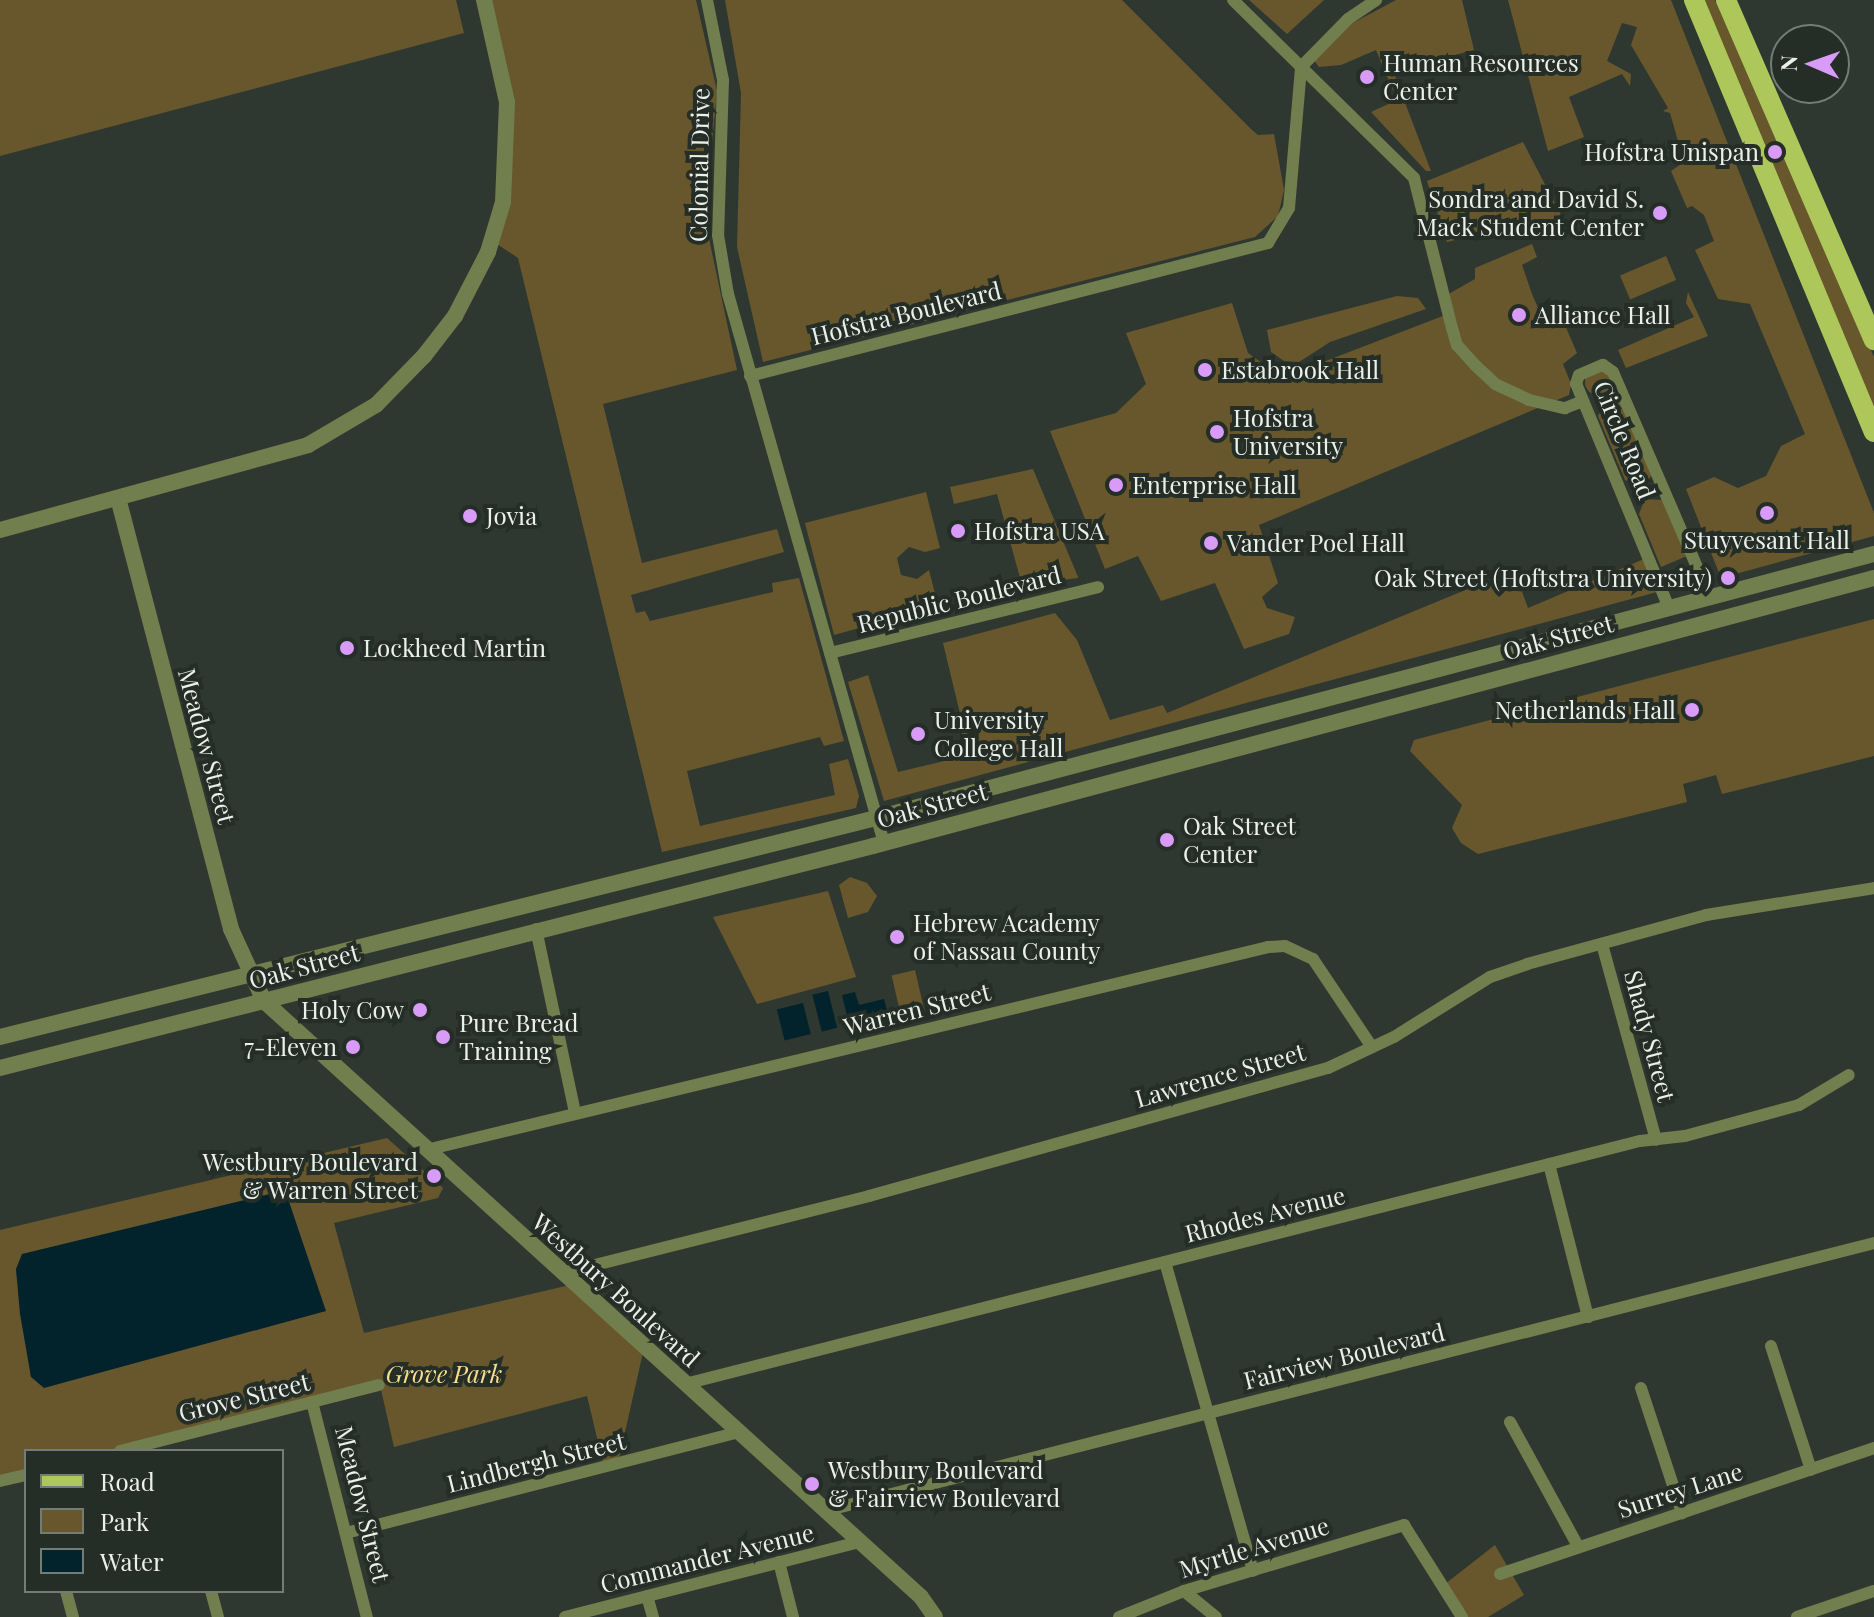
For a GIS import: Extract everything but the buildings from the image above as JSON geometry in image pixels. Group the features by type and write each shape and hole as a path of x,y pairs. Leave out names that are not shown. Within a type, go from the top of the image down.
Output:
{"main road":[{"path":"1694,0 1874,432"},
{"path":"1726,0 1874,340"}],"street":[{"path":"0,530 286,453 340,430 401,381 455,316 488,252 508,165 507,102 484,0"},
{"name":"Colonial Drive","path":"707,0 723,80 720,259 750,376"},
{"path":"1233,0 1414,178 1457,345 1495,384 1529,400 1565,408 1583,401"},
{"path":"1301,67 1348,19 1376,0"},
{"name":"Hofstra Boulevard","path":"750,376 1268,243 1289,208 1301,67"},
{"name":"Circle Road","path":"1669,608 1583,401 1577,379 1608,366 1710,597"},
{"path":"750,376 884,843"},
{"name":"Meadow Street","path":"118,498 231,929 264,1001"},
{"name":"Oak Street","path":"2,1037 252,978 876,818 1874,554"},
{"name":"Oak Street","path":"7,1067 536,929 884,843 1874,578"},
{"name":"Republic Boulevard","path":"830,653 1098,587"},
{"path":"1274,714 1279,736"},
{"name":"Lawrence Street","path":"563,1273 869,1196 1328,1068 1372,1047 1490,977 1602,944 1734,909 1874,888"},
{"path":"536,929 575,1113"},
{"name":"Shady Street","path":"1602,944 1656,1140"},
{"name":"Warren Street","path":"426,1150 1268,947 1285,946 1313,959 1372,1047"},
{"path":"299,1035 296,1004 308,989"},
{"name":"Westbury Boulevard","path":"264,1001 921,1597 935,1617"},
{"path":"2,1037 7,1067"},
{"name":"Rhodes Avenue","path":"685,1384 1549,1164 1799,1105 1849,1075"},
{"path":"1549,1164 1588,1317"},
{"name":"Fairview Boulevard","path":"825,1511 1874,1243"},
{"path":"1165,1262 1253,1571"},
{"path":"1771,1346 1811,1470"},
{"name":"Grove Street","path":"135,1449 174,1444 379,1385"},
{"path":"1641,1388 1682,1513"},
{"name":"Meadow Street","path":"312,1402 367,1617"},
{"path":"1510,1422 1578,1546"},
{"name":"Lindbergh Street","path":"346,1533 738,1432"},
{"name":"Surrey Lane","path":"1500,1574 1874,1448"},
{"path":"0,1481 24,1475"},
{"name":"Myrtle Avenue","path":"1119,1617 1184,1591 1404,1525 1462,1617"},
{"name":"Commander Avenue","path":"565,1617 859,1542"},
{"path":"779,1562 793,1617"},
{"path":"1184,1591 1216,1617"},
{"path":"1797,1617 1874,1591"},
{"path":"67,1593 73,1617"},
{"path":"212,1593 218,1617"},
{"path":"647,1596 653,1617"},
{"path":"1841,1602 1848,1617"}],"green space":[{"path":"0,0 456,0 464,33 0,156"},
{"path":"484,0 696,0 717,91 711,153 692,159 737,370 603,404 642,563 777,529 784,552 631,595 636,613 645,611 650,621 773,592 772,583 799,578 844,741 824,746 820,737 687,771 700,826 835,795 829,764 848,759 859,796 856,808 662,852 518,258 491,240 509,135"},
{"path":"725,0 1122,0 1251,129 1258,135 1274,134 1284,190 1278,216 1255,237 763,362 737,247 741,93"},
{"path":"1249,0 1324,0 1287,34"},
{"path":"1396,0 1462,0 1474,50 1393,71 1431,171 1426,171 1371,112 1397,100 1376,50 1341,65 1319,67 1312,58 1351,24"},
{"path":"1508,0 1671,0 1874,513 1874,536 1721,578 1686,489 1714,477 1738,488 1766,476 1781,446 1805,434 1750,304 1718,299 1695,250 1714,241 1704,215 1692,206 1687,208 1671,171 1684,162 1670,113 1663,111 1668,108 1631,45 1637,27 1622,23 1607,61 1631,74 1630,86 1622,74 1569,97 1584,137 1548,151"},
{"path":"1704,0 1715,0 1734,30 1874,357 1874,410"},
{"path":"1523,142 1563,219 1519,237 1512,227 1447,242 1427,181"},
{"path":"1532,244 1537,257 1522,265 1532,294 1541,315 1558,309 1577,353 1563,364 1571,384 1569,395 1259,525 1278,583 1262,597 1267,608 1295,617 1289,634 1244,649 1215,583 1161,601 1138,556 1105,569 1050,431 1116,413 1146,384 1126,333 1232,303 1248,353 1275,372 1292,374 1448,314 1445,296 1475,279 1475,268"},
{"path":"1666,256 1676,280 1630,299 1620,276"},
{"path":"1688,292 1708,336 1626,368 1618,350 1694,317 1686,303"},
{"path":"1397,296 1418,298 1426,309 1330,342 1299,362 1284,361 1271,352 1267,330"},
{"path":"1598,369 1607,373 1611,382 1607,391 1598,395 1589,391 1585,382 1589,373"},
{"path":"1606,402 1621,402 1652,475 1642,487 1625,480 1598,416"},
{"path":"1033,469 1078,578 1022,585 997,494 954,504 950,487"},
{"path":"926,492 940,548 925,552 909,547 897,558 901,575 917,579 929,570 938,606 834,635 805,523"},
{"path":"1645,499 1662,500 1687,556 1661,567 1639,514"},
{"path":"1644,559 1657,592 884,801 848,682 868,675 898,772 957,758 963,726 943,643 1055,613 1077,640 1110,720 1163,705 1167,713 1514,570 1528,608"},
{"path":"1683,567 1694,574 1695,579 1688,590 1683,591 1672,584 1671,579 1678,568"},
{"path":"1874,619 1874,756 1722,794 1716,775 1683,784 1687,802 1478,854 1461,843 1452,828 1462,805 1410,751 1414,740"},
{"path":"850,877 867,883 877,896 868,912 848,918 839,885"},
{"path":"828,891 856,977 757,1004 713,917"},
{"path":"915,970 924,1009 901,1014 892,975"},
{"name":"Grove Park","path":"387,1138 443,1188 438,1198 334,1223 364,1333 574,1284 644,1348 618,1463 604,1467 587,1396 394,1447 380,1385 128,1449 24,1449 24,1475 0,1481 0,1230","holes":["274,1193 288,1199 325,1311 31,1377 16,1269"]},
{"path":"1495,1545 1524,1595 1488,1617 1465,1617 1445,1584"}],"water":[{"path":"828,991 837,1028 822,1032 812,995"},
{"path":"855,992 859,1005 884,999 888,1014 849,1024 842,995"},
{"path":"803,1003 811,1034 785,1041 777,1010"},
{"path":"274,1193 288,1199 326,1311 44,1388 31,1377 16,1269 22,1254"}],"place":[{"name":"Human Resources Center","path":"1367,77"},
{"name":"Hofstra Unispan","path":"1775,152"},
{"name":"Sondra and David S. Mack Student Center","path":"1660,213"},
{"name":"Alliance Hall","path":"1519,315"},
{"name":"Estabrook Hall","path":"1205,370"},
{"name":"Hofstra University","path":"1217,432"},
{"name":"Enterprise Hall","path":"1116,485"},
{"name":"Stuyvesant Hall","path":"1767,513"},
{"name":"Jovia","path":"470,516"},
{"name":"Hofstra USA","path":"958,531"},
{"name":"Vander Poel Hall","path":"1211,543"},
{"name":"Oak Street (Hoftstra University)","path":"1728,578"},
{"name":"Lockheed Martin","path":"347,648"},
{"name":"Netherlands Hall","path":"1692,710"},
{"name":"University College Hall","path":"918,734"},
{"name":"Oak Street Center","path":"1167,840"},
{"name":"Hebrew Academy of Nassau County","path":"897,937"},
{"name":"Holy Cow","path":"420,1010"},
{"name":"Pure Bread Training","path":"443,1037"},
{"name":"7-Eleven","path":"353,1047"},
{"name":"Westbury Boulevard & Warren Street","path":"434,1176"},
{"name":"Westbury Boulevard & Fairview Boulevard","path":"812,1484"}]}
